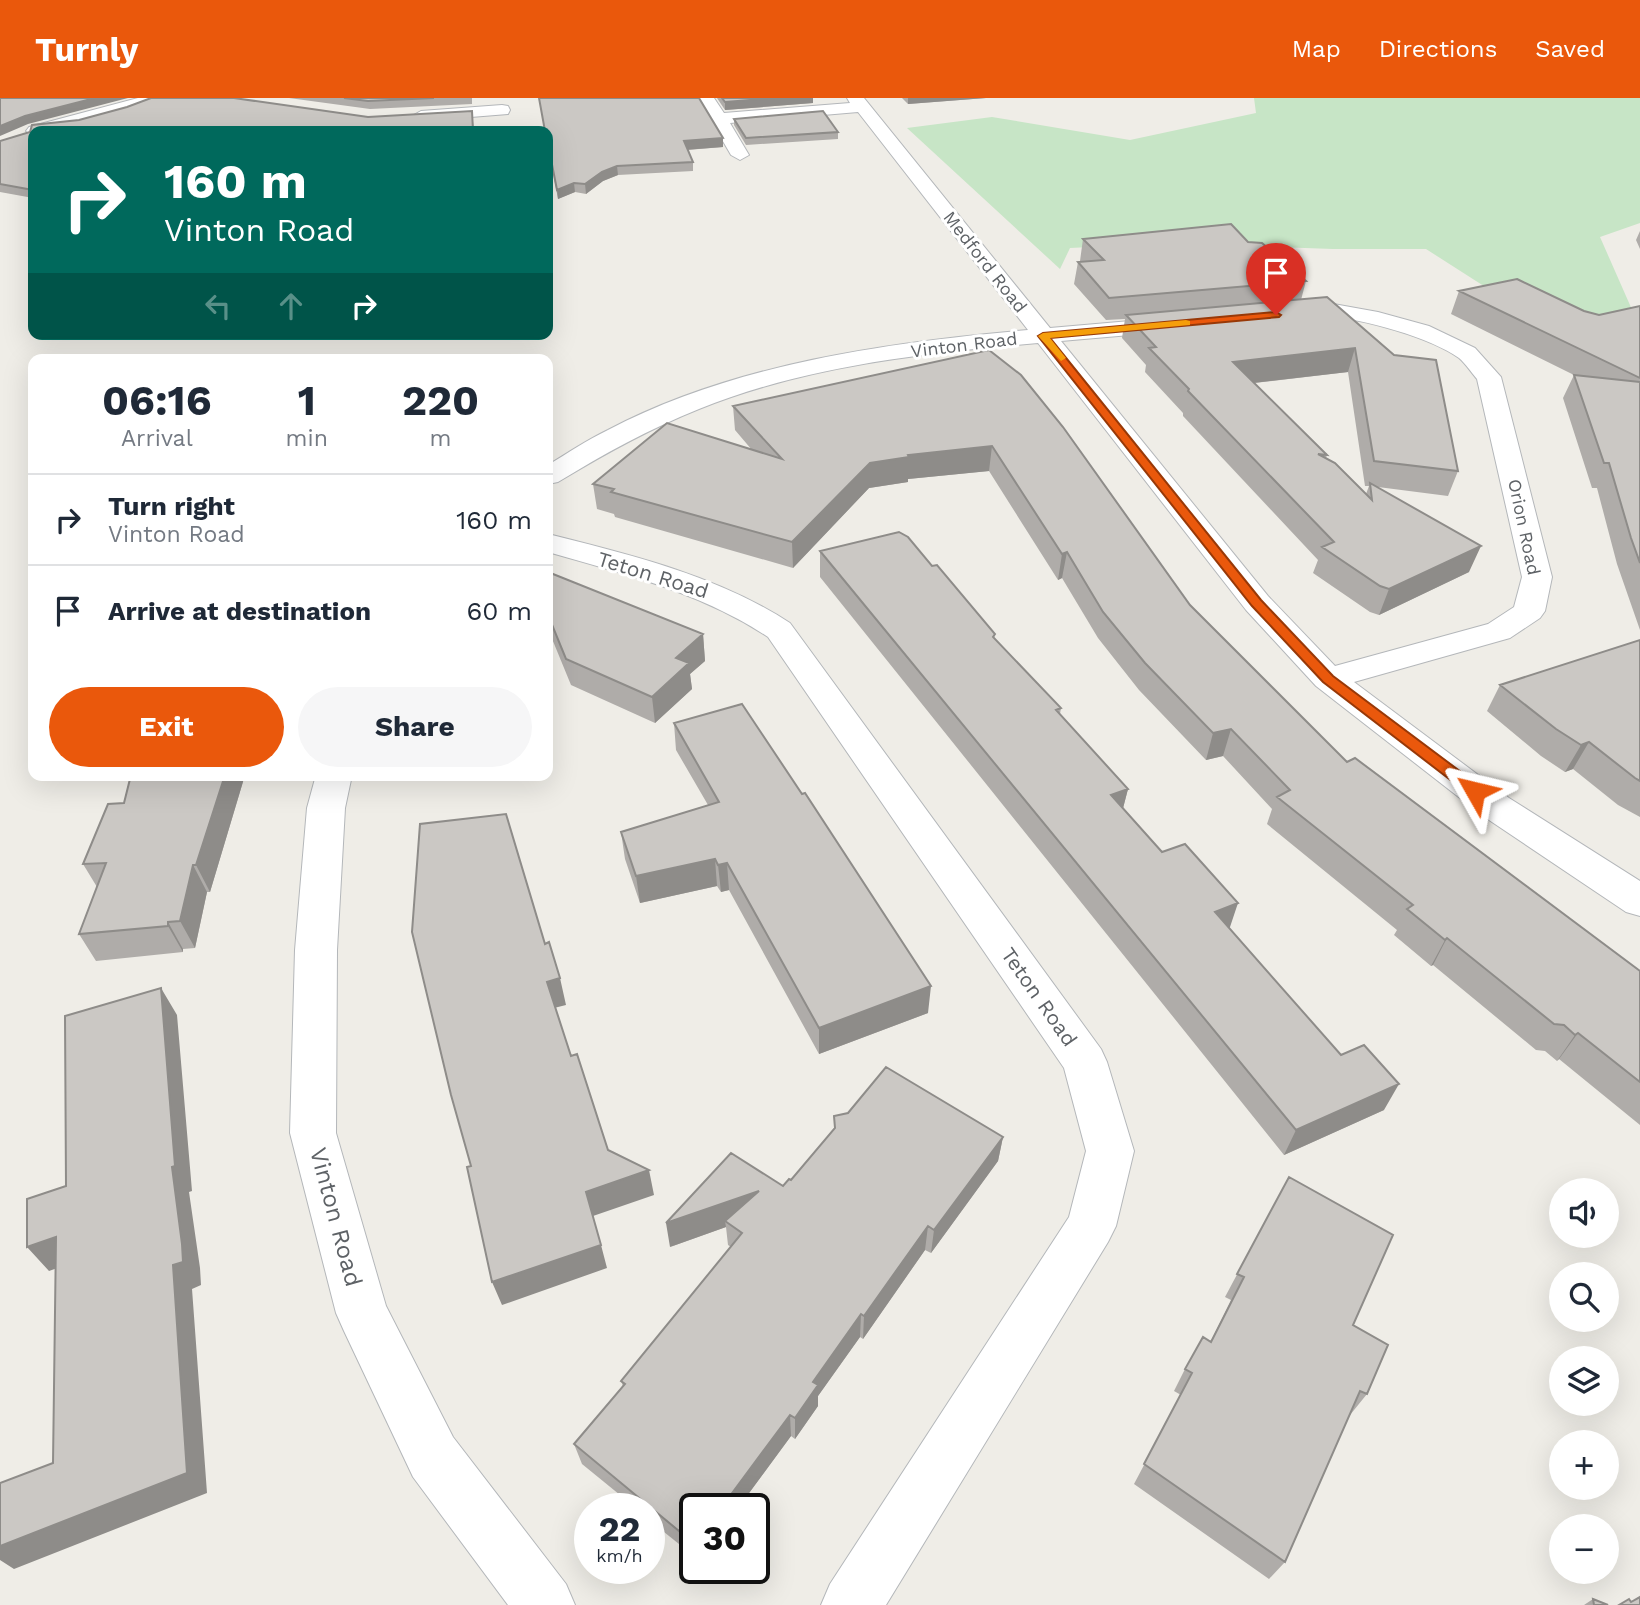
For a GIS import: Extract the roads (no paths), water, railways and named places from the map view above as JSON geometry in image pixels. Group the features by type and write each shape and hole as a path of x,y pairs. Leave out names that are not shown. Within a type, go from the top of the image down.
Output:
{"street":[{"path":"57,126 124,109 154,98"},
{"path":"706,98 740,155"},
{"path":"719,119 859,103"},
{"name":"Medford Road","path":"859,103 1257,603 1328,679 1496,807 1640,901"},
{"path":"410,116 502,104 505,126"},
{"name":"Orion Road","path":"1273,315 1328,310 1378,318 1421,331 1467,353 1489,377 1537,578 1529,611 1499,631 1328,679"},
{"name":"Vinton Road","path":"553,473 583,452 647,421 717,394 866,356 1206,321"},
{"name":"Teton Road","path":"553,544 708,591 754,611 779,630 1085,1062 1089,1074 1110,1151 1091,1226 851,1605"},
{"name":"Vinton Road","path":"333,781 326,808 316,950 313,1133 362,1312 421,1433 433,1457 545,1605"}]}
